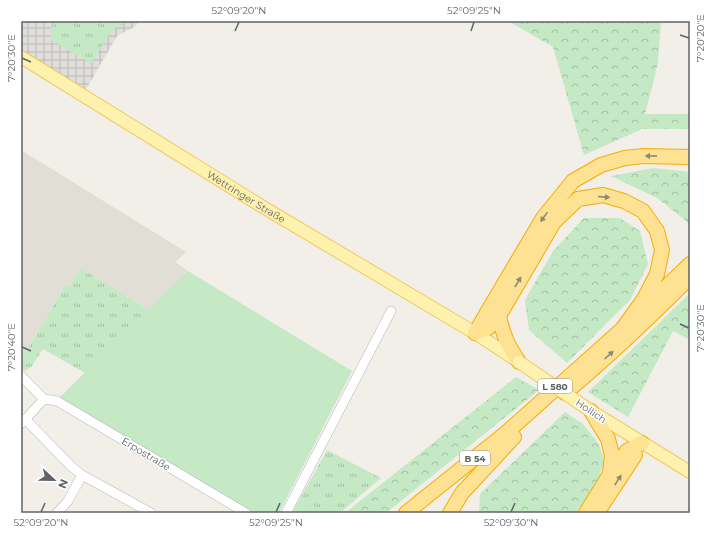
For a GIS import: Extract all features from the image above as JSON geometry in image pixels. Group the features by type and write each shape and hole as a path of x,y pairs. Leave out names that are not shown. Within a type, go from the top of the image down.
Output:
{"highway":[{"path":"475,333 543,218 573,181 601,165 625,158 644,156 690,157"},
{"path":"475,333 488,328 498,316 554,222 578,199 603,195 624,201 643,211 657,230 662,250 657,274 644,299 621,331"},
{"name":"B 54","path":"406,513 506,433 621,331 690,264"},
{"name":"B 54","path":"420,513 606,358 690,277"},
{"path":"498,316 502,332 509,348 519,362"},
{"path":"591,412 608,439 612,455 610,474"},
{"path":"450,513 462,493 514,436"},
{"path":"586,513 610,474 627,451 642,443"},
{"path":"597,513 642,443"}],"main road":[{"name":"Wettringer Straße","path":"21,57 263,207 475,333"},
{"name":"Hollich","path":"475,333 591,412 690,472"}],"street":[{"path":"286,513 391,311"},
{"path":"21,376 44,399 23,422 70,466 82,475 151,513"},
{"name":"Erpostraße","path":"44,399 57,400 246,513"},
{"path":"57,513 68,501 82,475"}],"shaded area":[{"path":"21,21 139,21 136,26 117,36 85,91 21,51"},
{"path":"21,150 186,252 175,262 188,271 149,310 81,268 70,286 66,284 21,360"}],"green space":[{"path":"51,21 130,21 112,30 91,64 51,40"},
{"path":"508,21 661,21 658,63 645,114 690,114 690,129 642,129 584,155 553,47"},
{"path":"653,168 690,172 690,224 657,198 611,176"},
{"path":"584,218 620,218 640,231 648,264 630,300 567,363 529,330 525,300 553,251"},
{"path":"81,268 149,310 85,373 43,349 31,367 25,371 21,368 21,360 66,284 70,286"},
{"path":"188,271 352,371 279,513 252,513 59,398"},
{"path":"690,293 690,340 673,331 628,417 588,392"},
{"path":"516,377 539,390 386,513 345,513"},
{"path":"565,412 583,424 599,444 604,461 597,484 576,513 479,513 480,494"},
{"path":"327,450 381,478 340,513 292,513"}]}
